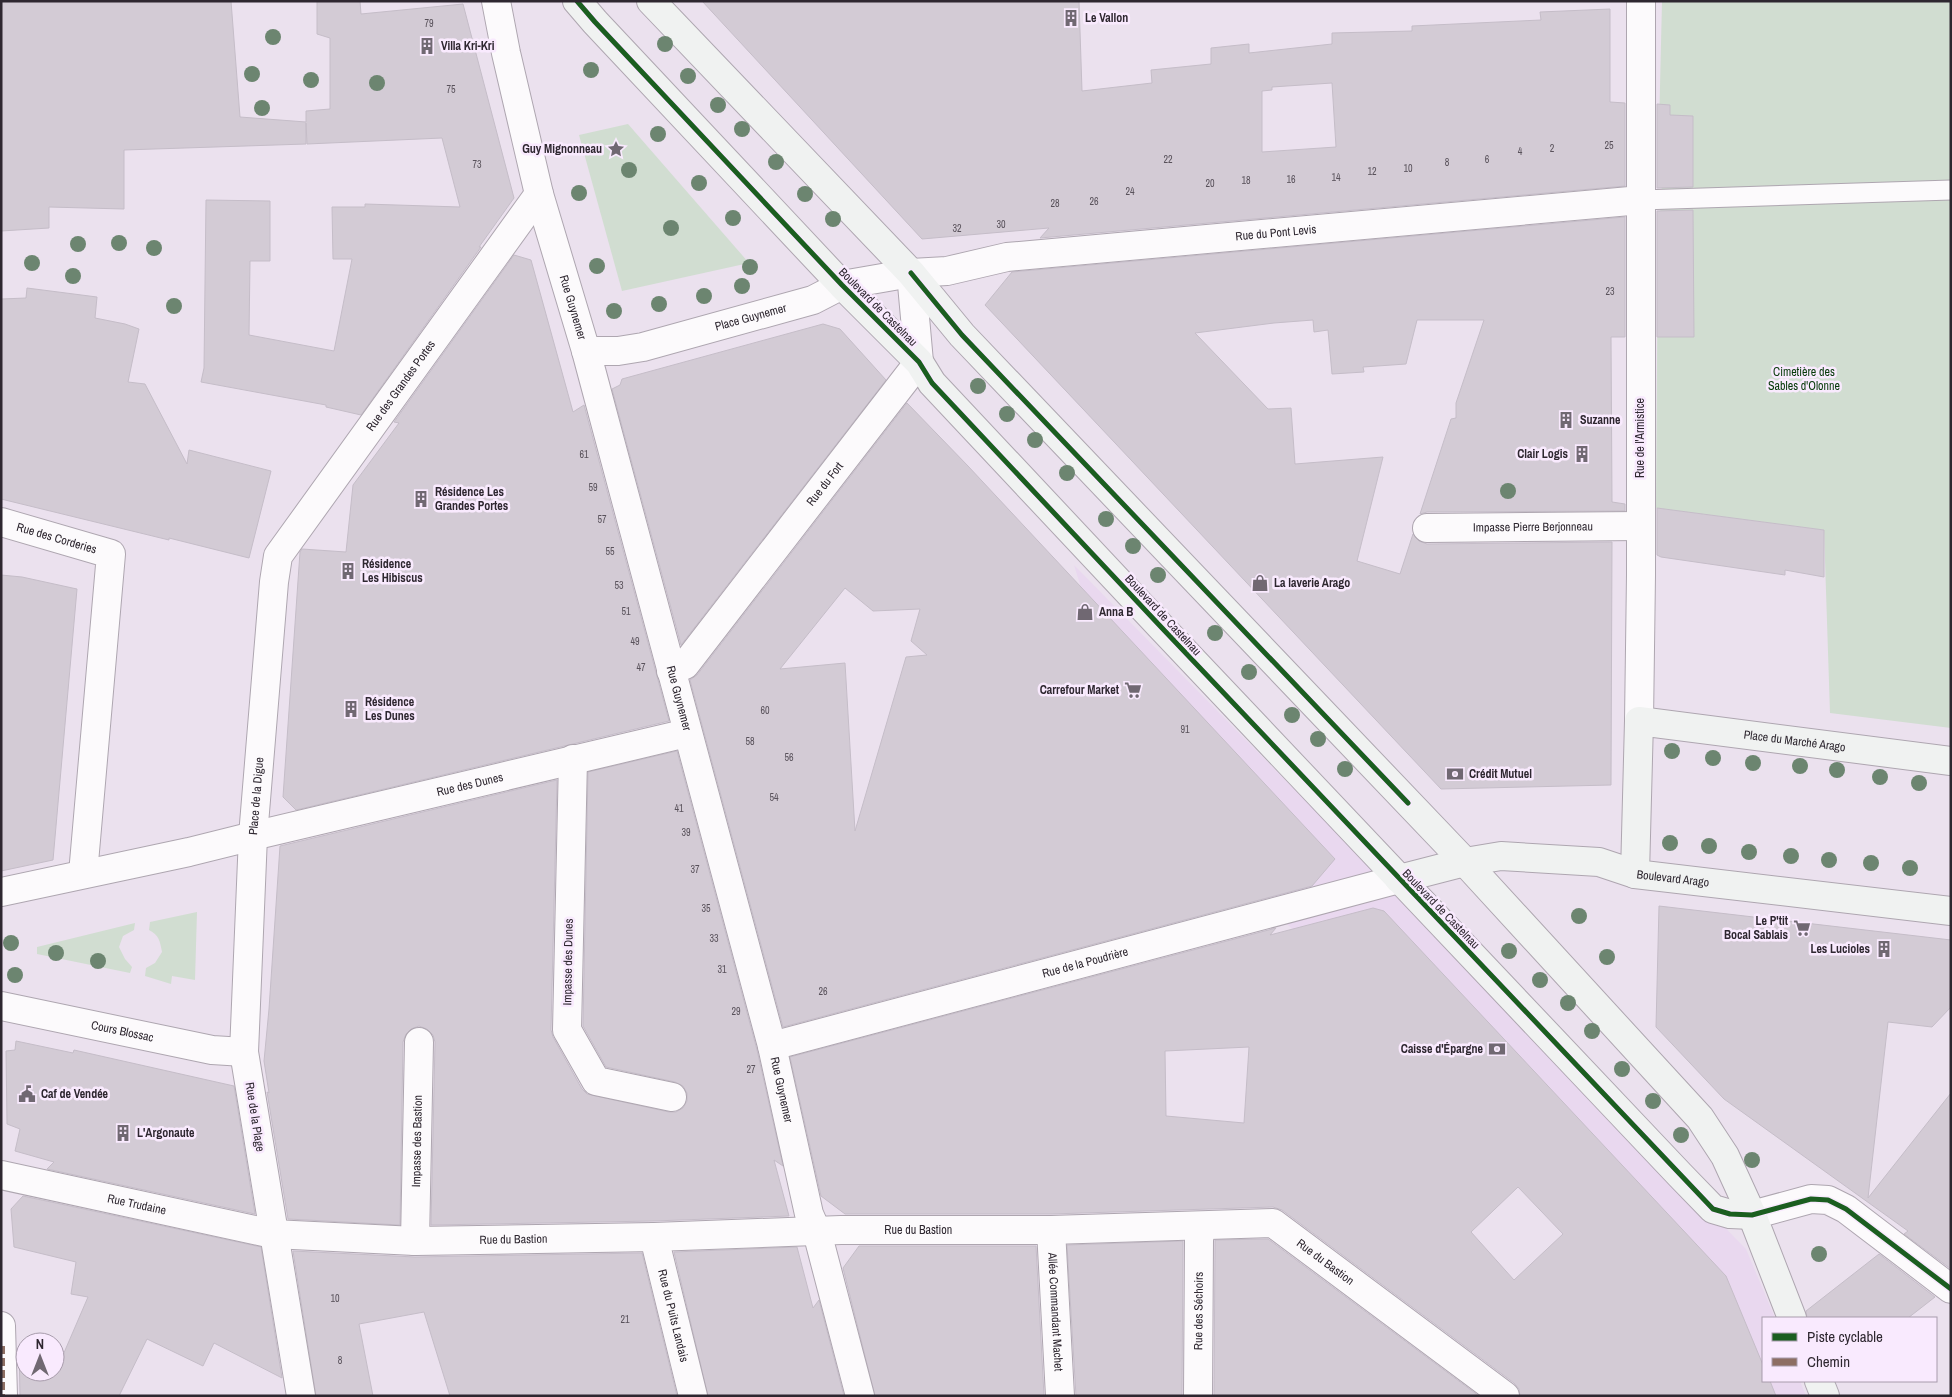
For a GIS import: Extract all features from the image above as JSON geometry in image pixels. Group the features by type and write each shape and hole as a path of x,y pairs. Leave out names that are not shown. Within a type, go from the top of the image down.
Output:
{"street":[{"name":"Boulevard de Castelnau","path":"577,1 601,30 842,285 919,362 932,383 1713,1209 1730,1214 1752,1215"},
{"name":"Rue de l'Armistice","path":"1635,874 1639,720 1642,200 1641,1"},
{"path":"653,2 911,273 962,334 1465,862 1700,1118 1725,1156 1752,1215 1792,1317"},
{"name":"Rue Guynemer","path":"502,7 539,194 586,351 772,1046 809,1214 817,1232 860,1396"},
{"name":"Rue des Grandes Portes","path":"274,582 278,556 539,194"},
{"name":"Rue du Pont Levis","path":"911,273 947,271 1008,256 1642,200"},
{"name":"Place Guynemer","path":"586,351 618,351 643,347 813,300 842,285 911,273"},
{"path":"911,273 919,362"},
{"name":"Rue du Fort","path":"671,671 685,665 919,362"},
{"name":"Rue des Corderies","path":"1,522 111,554 83,874"},
{"name":"Impasse Pierre Berjonneau","path":"1427,528 1640,526"},
{"name":"Place de la Digue","path":"1,892 189,852 253,836 274,582"},
{"name":"Place du Marché Arago","path":"1639,720 1951,761"},
{"name":"Rue des Dunes","path":"253,836 688,733"},
{"name":"Impasse des Dunes","path":"573,759 567,1030 596,1081 672,1097"},
{"name":"Rue de la Plage","path":"253,836 244,1052 300,1396"},
{"name":"Boulevard Arago","path":"1399,879 1465,862 1501,856 1599,862 1635,874 1951,912"},
{"name":"Rue de la Poudrière","path":"772,1046 1399,879"},
{"name":"Cours Blossac","path":"1,1006 212,1050 244,1052"},
{"name":"Impasse des Bastion","path":"415,1241 420,1042"},
{"name":"Rue Trudaine","path":"1,1175 273,1234"},
{"path":"1752,1215 1811,1199 1828,1200 1846,1210 1951,1289"},
{"name":"Rue du Bastion","path":"273,1234 415,1241 817,1232 1051,1230 1273,1223 1505,1396"},
{"name":"Rue des Séchoirs","path":"1198,1396 1199,1240 1201,1226"},
{"name":"Allée Commandant Machet","path":"1051,1230 1060,1396"},
{"name":"Rue du Puits Landais","path":"654,1237 693,1396"},
{"path":"1,1326 4,1396"},
{"path":"1819,1382 1825,1396"}],"lane":[{"path":"1642,200 1951,190"}],"shaded area":[{"path":"1074,565 1746,1249 1775,1317 1762,1317 1762,1382 1800,1382 1806,1396 1722,1396 1680,1291 1273,911 1139,777"}],"green space":[{"name":"Cimetière des Sables d'Olonne","path":"1662,1 1951,1 1951,728 1830,713 1824,530 1656,508 1658,218 1664,199 1658,172"},
{"path":"628,124 749,263 622,291 579,135"},
{"path":"197,912 195,980 172,976 171,984 145,976 146,968 155,963 162,952 158,939 149,930 150,922"},
{"path":"135,923 134,930 123,936 119,947 125,959 132,967 130,973 37,954 37,947"}],"building":[{"path":"1,1 231,1 240,117 306,122 306,111 330,109 330,38 317,34 317,1 360,1 361,14 463,4 514,198 361,415 326,407 326,405 201,382 204,368 206,200 270,201 270,261 250,261 249,335 334,351 352,259 333,259 332,207 365,207 365,204 460,207 442,138 307,144 306,123 306,144 124,150 124,209 49,207 49,228 1,231"},
{"path":"702,1 1079,1 1082,91 1152,83 1151,70 1211,64 1211,48 1249,44 1249,53 1332,44 1332,33 1412,31 1412,26 1541,20 1540,12 1610,9 1610,102 1625,103 1625,186 1040,238 1049,228 922,239","holes":["1332,83 1336,147 1262,152 1262,91 1272,90 1272,87"]},
{"path":"1657,104 1670,105 1670,115 1693,116 1693,187 1657,188"},
{"path":"1693,210 1694,337 1657,337 1657,211"},
{"path":"1625,217 1625,337 1611,337 1612,502 1625,504 1625,511 1427,512 1420,514 1451,419 1456,418 1456,403 1484,320 1417,320 1406,364 1363,367 1364,372 1332,374 1328,330 1314,332 1313,320 1195,333 1268,409 1291,408 1295,464 1383,457 1357,561 1400,574 1413,534 1419,541 1427,544 1612,542 1611,785 1441,789 985,305 1012,272"},
{"path":"514,255 531,260 573,412 584,405 669,721 296,810 283,797 300,552 302,549 346,552 353,485 399,423 394,422"},
{"path":"27,288 97,297 95,318 139,329 128,382 145,384 187,464 189,450 271,471 249,558 1,499 1,299 26,298"},
{"path":"823,324 840,329 886,380 681,645 612,389 620,385 622,379"},
{"path":"907,403 1335,859 1312,886 783,1027 690,680 697,675","holes":["845,588 873,611 920,609 911,641 927,655 906,657 855,831 845,663 780,669"]},
{"path":"1657,508 1824,530 1824,577 1785,570 1785,575 1661,557 1657,555"},
{"path":"1,575 22,577 77,589 53,860 1,871"},
{"path":"677,751 757,1050 783,1166 774,1160 789,1216 654,1221 431,1225 435,1042 433,1035 427,1029 419,1026 411,1029 406,1034 403,1042 400,1225 288,1219 267,1092 269,1093 264,1061 280,846 557,780 551,1030 553,1037 582,1089 587,1094 676,1112 683,1108 687,1101 687,1093 683,1086 675,1082 606,1067 583,1026 588,772"},
{"path":"1659,906 1951,940 1951,1007 1932,1027 1888,1022 1868,1198 1951,1093 1951,1269 1904,1234 1908,1231 1724,1099 1656,1027"},
{"path":"1373,908 1384,911 1726,1276 1762,1363 1762,1382 1770,1382 1776,1396 1520,1396 1519,1389 1514,1383 1282,1210 1273,1207 1051,1214 845,1214 821,1196 790,1057 1276,928 1270,935","holes":["1249,1047 1244,1123 1166,1116 1165,1051","1518,1187 1563,1234 1514,1280 1471,1232"]},
{"path":"16,1041 73,1053 74,1050 234,1086 255,1214 47,1169 54,1162 15,1151 20,1129 7,1124 6,1051 15,1050"},
{"path":"23,1196 261,1247 282,1378 214,1343 203,1366 147,1339 119,1396 20,1396 20,1382 65,1382 65,1350 88,1297 71,1294 76,1262 14,1247 11,1209"},
{"path":"1268,1239 1479,1396 1214,1396 1215,1240"},
{"path":"1183,1241 1182,1396 1076,1396 1067,1245"},
{"path":"859,1246 1036,1246 1044,1396 875,1396 843,1268"},
{"path":"797,1247 813,1308 819,1300 844,1396 708,1396 674,1252"},
{"path":"293,1251 415,1257 642,1253 677,1396 450,1396 424,1312 359,1324 373,1396 316,1396"},
{"path":"1879,1254 1935,1297 1909,1317 1807,1317 1806,1311"}],"marked path":[{"path":"3,1346 3,1396"}],"cycle path":[{"path":"577,1 842,285 919,362 932,383 1162,628 1713,1209 1730,1214 1752,1215 1811,1199 1828,1200 1846,1209 1951,1289"},
{"path":"911,273 962,335 1408,803"}],"place":[{"name":"Le Vallon","path":"1071,18"},
{"name":"Villa Kri-Kri","path":"427,46"},
{"name":"Guy Mignonneau","path":"616,149"},
{"name":"Suzanne","path":"1566,420"},
{"name":"Clair Logis","path":"1582,454"},
{"name":"Résidence Les Grandes Portes","path":"421,499"},
{"name":"Résidence Les Hibiscus","path":"348,571"},
{"name":"La laverie Arago","path":"1260,583"},
{"name":"Anna B","path":"1085,612"},
{"name":"Carrefour Market","path":"1133,690"},
{"name":"Résidence Les Dunes","path":"351,709"},
{"name":"Crédit Mutuel","path":"1455,774"},
{"name":"Le P'tit Bocal Sablais","path":"1802,928"},
{"name":"Les Lucioles","path":"1884,949"},
{"name":"Caisse d'Épargne","path":"1497,1049"},
{"name":"Caf de Vendée","path":"27,1094"},
{"name":"L'Argonaute","path":"123,1133"}]}
